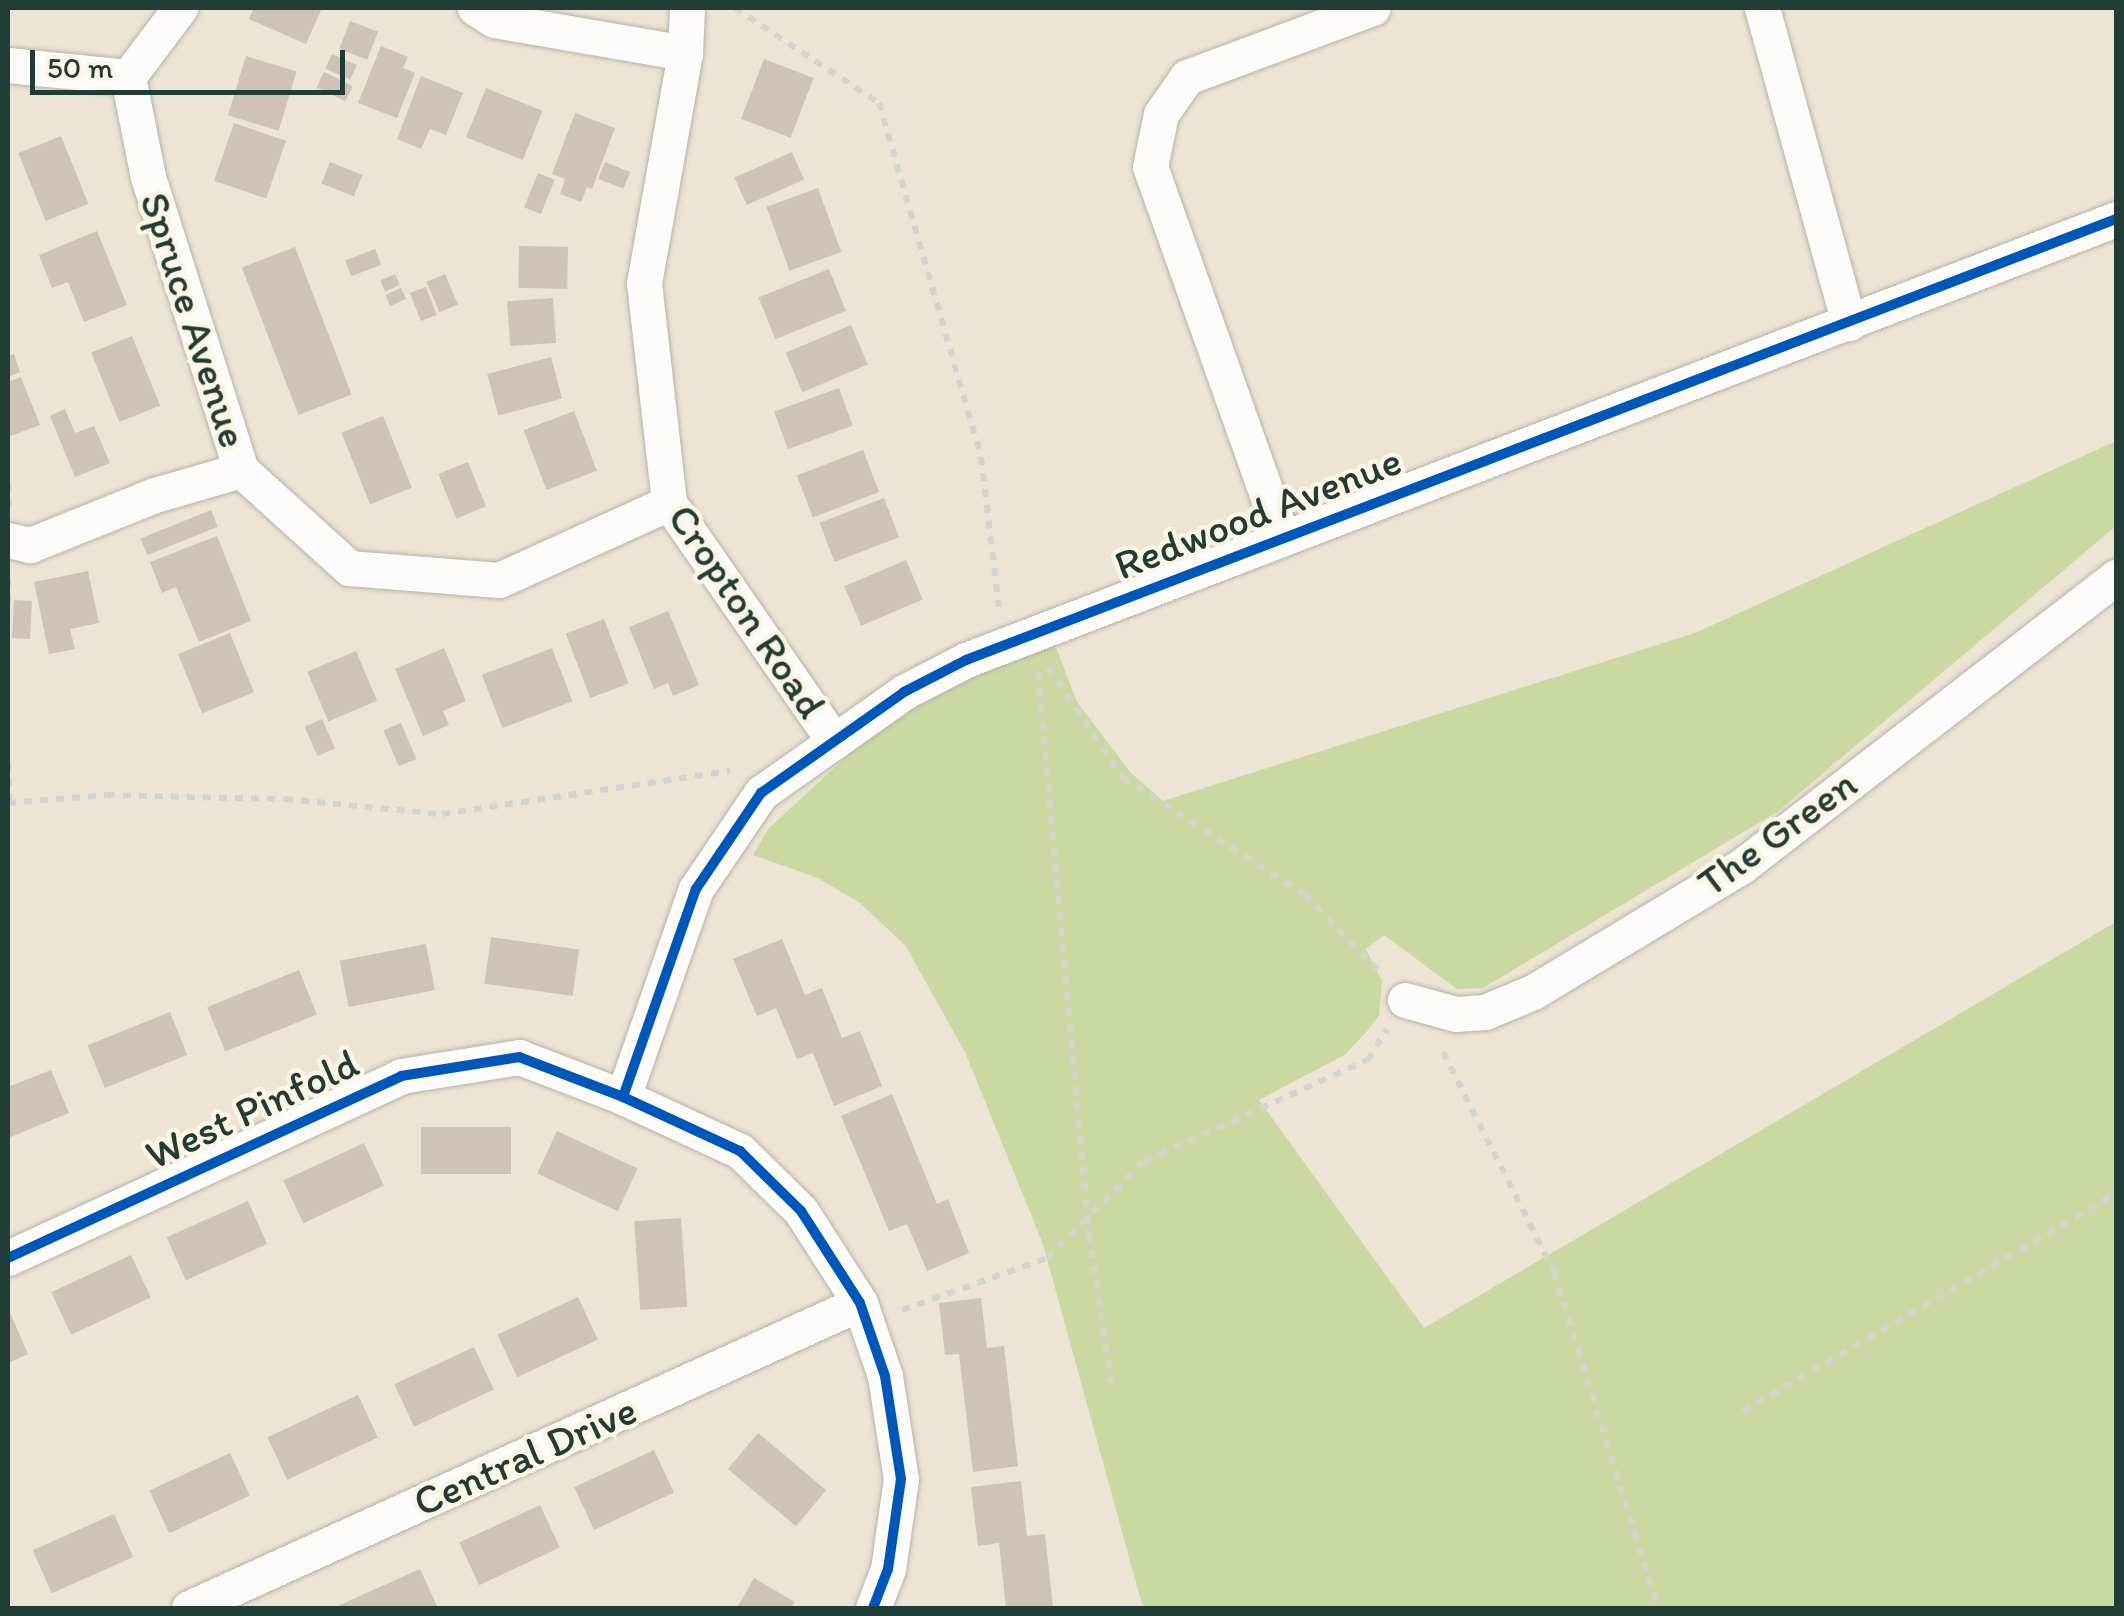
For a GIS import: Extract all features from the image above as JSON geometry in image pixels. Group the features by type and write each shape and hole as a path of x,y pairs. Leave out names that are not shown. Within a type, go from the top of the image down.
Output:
{"street":[{"path":"8,65 128,78 180,8"},
{"path":"475,8 494,20 686,53"},
{"name":"Cropton Road","path":"688,8 686,53 644,283 668,503 832,738"},
{"path":"1282,537 1150,167 1161,114 1188,78 1373,8"},
{"path":"1762,8 1849,323"},
{"name":"Spruce Avenue","path":"128,78 148,177 241,470 349,568 499,580 668,503"},
{"name":"Redwood Avenue","path":"623,1097 696,889 775,782 832,738 904,692 1038,651 1282,537 2116,218"},
{"path":"8,540 30,545 154,495 241,470"},
{"name":"The Green","path":"1421,1004 1485,1012 1533,992 1742,866 2116,576"},
{"name":"West Pinfold","path":"8,1258 401,1076 519,1057 623,1097 740,1151 801,1211 864,1313"},
{"path":"864,1313 901,1479 888,1569 874,1608"},
{"name":"Central Drive","path":"189,1608 864,1313"}],"path":[{"path":"735,8 879,103 981,458 1000,612 1014,604 1038,651 1124,778 1304,895 1421,1004 1554,1272 1658,1608"},
{"path":"1038,651 1088,1217 1111,1382"},
{"path":"8,762 9,803 107,795 285,800 442,814 758,766 775,782"},
{"path":"864,1313 1047,1258 1144,1161 1368,1060 1421,1004"},
{"path":"1743,1411 2116,1194"}],"green space":[{"path":"2116,441 2116,526 1777,812 1483,988 1457,989 1384,935 1366,949 1382,981 1379,1015 1368,1030 1346,1054 1259,1100 1424,1328 2116,922 2116,1608 1143,1608 1043,1244 965,1052 905,945 860,903 818,878 753,855 768,829 867,738 917,704 1052,637 1077,702 1131,773 1163,801 1695,633"}],"building":[{"path":"254,8 322,8 306,44 249,19"},
{"path":"350,21 378,32 367,60 339,49"},
{"path":"381,46 408,57 403,68 415,73 397,118 358,103"},
{"path":"332,54 357,65 350,80 325,69"},
{"path":"246,56 297,71 279,131 228,115"},
{"path":"764,59 813,78 791,138 741,119"},
{"path":"324,72 353,86 345,101 317,87"},
{"path":"421,76 463,93 446,135 430,129 421,149 397,139"},
{"path":"486,88 543,111 523,160 466,137"},
{"path":"575,113 615,128 592,189 587,187 581,202 560,194 565,179 552,174"},
{"path":"234,123 286,141 266,199 214,181"},
{"path":"61,136 88,204 46,221 18,153"},
{"path":"792,152 804,179 747,205 734,178"},
{"path":"330,162 362,175 354,196 321,183"},
{"path":"605,162 630,172 623,189 598,179"},
{"path":"538,173 555,180 541,214 524,207"},
{"path":"818,188 841,252 790,271 766,207"},
{"path":"97,231 127,305 84,322 68,282 52,288 39,255"},
{"path":"519,246 568,247 567,289 518,288"},
{"path":"295,247 352,395 298,415 242,267"},
{"path":"375,249 381,265 351,276 345,260"},
{"path":"829,269 846,311 775,339 759,297"},
{"path":"395,274 400,285 385,291 380,281"},
{"path":"445,274 458,304 439,312 427,282"},
{"path":"426,287 437,315 421,321 410,293"},
{"path":"401,288 406,299 390,306 385,295"},
{"path":"553,298 556,343 510,346 507,301"},
{"path":"851,325 868,365 802,392 786,353"},
{"path":"132,336 160,406 119,422 91,352"},
{"path":"14,354 20,372 8,377 8,356"},
{"path":"551,357 562,399 498,416 487,374"},
{"path":"21,377 40,425 8,437 8,382"},
{"path":"839,388 853,426 788,449 774,412"},
{"path":"65,409 75,433 94,426 110,463 75,477 50,416"},
{"path":"574,411 597,471 547,490 524,430"},
{"path":"383,416 412,487 370,504 341,433"},
{"path":"863,450 879,492 813,517 797,475"},
{"path":"468,462 486,507 456,518 438,474"},
{"path":"884,498 899,537 835,562 820,523"},
{"path":"211,510 218,527 147,555 141,538"},
{"path":"217,536 251,621 199,642 176,587 162,593 150,562"},
{"path":"906,560 923,600 861,626 844,586"},
{"path":"88,571 99,623 70,629 75,649 49,654 34,582"},
{"path":"14,600 32,601 30,639 12,638"},
{"path":"668,611 699,685 673,696 668,683 654,689 629,627"},
{"path":"604,619 629,683 590,698 566,634"},
{"path":"230,633 254,692 202,713 178,654"},
{"path":"444,648 466,701 443,711 449,725 423,736 395,669"},
{"path":"552,648 572,701 502,728 482,675"},
{"path":"356,651 377,701 328,721 307,672"},
{"path":"322,719 335,748 318,756 305,727"},
{"path":"401,723 416,759 399,766 384,730"},
{"path":"491,937 579,949 573,996 484,984"},
{"path":"782,939 805,995 822,988 842,1038 860,1031 882,1086 834,1106 813,1053 797,1059 776,1008 757,1016 733,959"},
{"path":"426,944 435,990 349,1007 340,961"},
{"path":"299,970 317,1015 225,1052 207,1007"},
{"path":"170,1012 187,1055 105,1088 87,1045"},
{"path":"51,1070 69,1113 8,1138 8,1087"},
{"path":"892,1094 937,1204 948,1199 969,1253 927,1271 907,1224 889,1231 841,1116"},
{"path":"421,1127 511,1127 511,1174 421,1174"},
{"path":"557,1131 638,1169 618,1211 537,1174"},
{"path":"364,1143 384,1186 303,1223 283,1181"},
{"path":"248,1201 267,1244 186,1280 167,1237"},
{"path":"681,1218 687,1307 640,1310 634,1221"},
{"path":"131,1255 151,1298 71,1335 51,1292"},
{"path":"578,1297 598,1340 517,1377 497,1335"},
{"path":"981,1298 987,1348 1004,1346 1018,1466 973,1472 959,1354 945,1355 939,1303"},
{"path":"8,1308 28,1354 8,1363"},
{"path":"474,1347 494,1390 414,1427 394,1384"},
{"path":"358,1395 378,1438 287,1480 267,1437"},
{"path":"758,1433 826,1490 796,1526 728,1469"},
{"path":"654,1450 674,1493 594,1530 574,1487"},
{"path":"230,1453 250,1496 169,1533 149,1491"},
{"path":"1021,1481 1027,1536 1045,1534 1053,1608 1006,1608 999,1543 978,1546 971,1487"},
{"path":"540,1505 560,1548 479,1585 459,1543"},
{"path":"114,1514 133,1557 52,1593 33,1550"},
{"path":"420,1569 438,1608 333,1608 380,1587"},
{"path":"754,1578 795,1602 791,1608 737,1608"}],"cycle path":[{"path":"623,1097 696,889 761,793 904,692 966,660 2116,219"},
{"path":"8,1258 401,1076 519,1057 623,1097 740,1151 801,1211 860,1303 885,1376 901,1479 888,1569 873,1608"}]}
